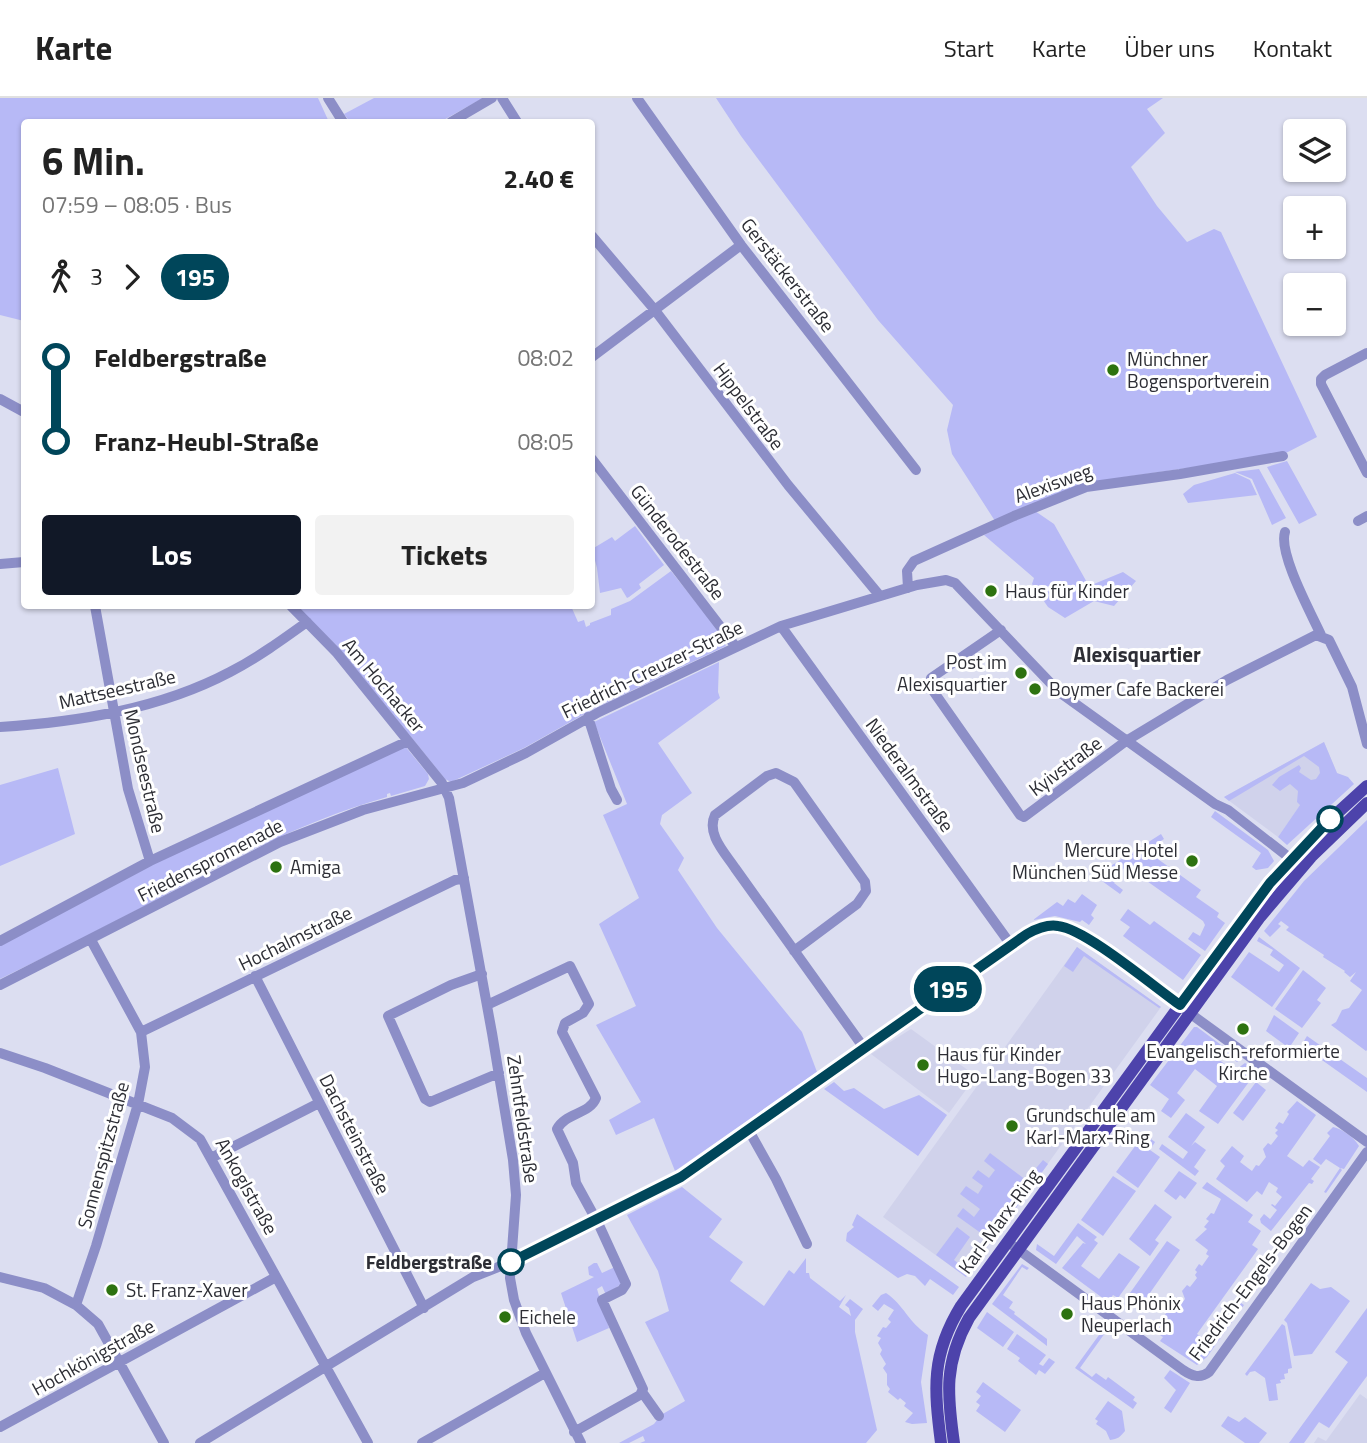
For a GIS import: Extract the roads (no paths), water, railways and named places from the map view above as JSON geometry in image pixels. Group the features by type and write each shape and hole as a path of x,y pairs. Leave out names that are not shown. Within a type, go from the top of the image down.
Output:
{"main road":[{"name":"Karl-Marx-Ring","path":"1185,1009 1249,910 1291,859 1367,786"},
{"name":"Karl-Marx-Ring","path":"941,1443 935,1387 936,1369 942,1343 961,1306 1013,1245 1185,1009 1282,889 1329,838 1367,803"},
{"name":"Karl-Marx-Ring","path":"954,1443 948,1386 954,1349 969,1318 1013,1245"}],"street":[{"path":"328,98 341,119"},
{"path":"456,119 492,98"},
{"path":"502,98 515,119"},
{"name":"Gerstäckerstraße","path":"638,98 741,245 916,470"},
{"name":"Hippelstraße","path":"595,240 654,309 788,485 880,596"},
{"path":"595,355 741,245"},
{"path":"1367,353 1325,375 1321,384 1367,473"},
{"path":"0,399 21,410"},
{"name":"Alexisweg","path":"908,588 907,571 914,561 1074,491 1100,484 1193,472 1283,456"},
{"name":"Günderodestraße","path":"595,463 736,647"},
{"path":"1285,532 1282,540 1286,555 1321,635 1329,640 1352,687 1367,744"},
{"path":"0,564 21,562"},
{"name":"Friedrich-Creuzer-Straße","path":"446,789 526,753 589,717 781,626 880,596 950,580 1001,630"},
{"name":"Mondseestraße","path":"96,609 128,789 150,861"},
{"name":"Am Hochacker","path":"294,609 337,653 446,789"},
{"name":"Mattseestraße","path":"0,727 66,721 166,699 228,673 307,622"},
{"name":"Niederalmstraße","path":"781,626 1011,945"},
{"path":"1001,630 1059,692 1215,804 1228,810 1291,859"},
{"name":"Kyivstraße","path":"1001,630 931,678 929,685 1024,817 1126,741 1227,681 1316,635 1321,635"},
{"path":"589,717 611,789 617,800"},
{"name":"Friedenspromenade","path":"0,941 150,861 408,741"},
{"path":"794,951 857,904 866,891 865,882 794,782 776,773 767,776 719,811 712,821 712,828 726,856 794,951 864,1048"},
{"name":"Friedenspromenade","path":"0,985 280,842 363,810 446,789"},
{"name":"Zehntfeldstraße","path":"446,789 482,974 516,1186 510,1281 516,1307 545,1373 581,1443"},
{"name":"Hochalmstraße","path":"141,1032 464,878"},
{"path":"200,1443 481,1273 511,1262 681,1177 1011,945 1040,928 1057,925 1084,936 1367,1142"},
{"name":"Sonnenspitzstraße","path":"76,1305 138,1104 145,1067 141,1032 91,940"},
{"path":"487,1005 570,966 588,1007 565,1023 562,1032 596,1098 593,1105 563,1121 557,1129 573,1163 576,1183 626,1284 622,1290 602,1300 643,1389 642,1392 659,1416"},
{"path":"482,974 451,985 388,1016 425,1099 429,1102 499,1073"},
{"name":"Dachsteinstraße","path":"255,976 424,1308"},
{"name":"Ankoglstraße","path":"0,1053 31,1062 181,1122 200,1139 368,1443"},
{"path":"212,1158 319,1102"},
{"path":"748,1129 807,1244"},
{"name":"Friedrich-Engels-Bogen","path":"1013,1245 1183,1370 1193,1376 1201,1376 1209,1372 1215,1364 1367,1152"},
{"path":"0,1277 44,1288 76,1305 98,1324 164,1443"},
{"name":"Hochkönigstraße","path":"0,1427 276,1277"},
{"path":"422,1443 545,1373"},
{"path":"575,1432 642,1392"}],"place":[{"name":"Münchner Bogensportverein","path":"1113,370"},
{"name":"Haus für Kinder","path":"991,591"},
{"name":"Post im Alexisquartier","path":"1021,673"},
{"name":"Boymer Cafe Backerei","path":"1035,689"},
{"name":"Mercure Hotel München Süd Messe","path":"1192,861"},
{"name":"Amiga","path":"276,867"},
{"name":"Evangelisch-reformierte Kirche","path":"1243,1029"},
{"name":"Haus für Kinder Hugo-Lang-Bogen 33","path":"923,1065"},
{"name":"Grundschule am Karl-Marx-Ring","path":"1012,1126"},
{"name":"Feldbergstraße","path":"511,1262"},
{"name":"St. Franz-Xaver","path":"112,1290"},
{"name":"Haus Phönix Neuperlach","path":"1067,1314"},
{"name":"Eichele","path":"505,1317"}],"district":[{"name":"Alexisquartier","path":"1137,655"}]}
